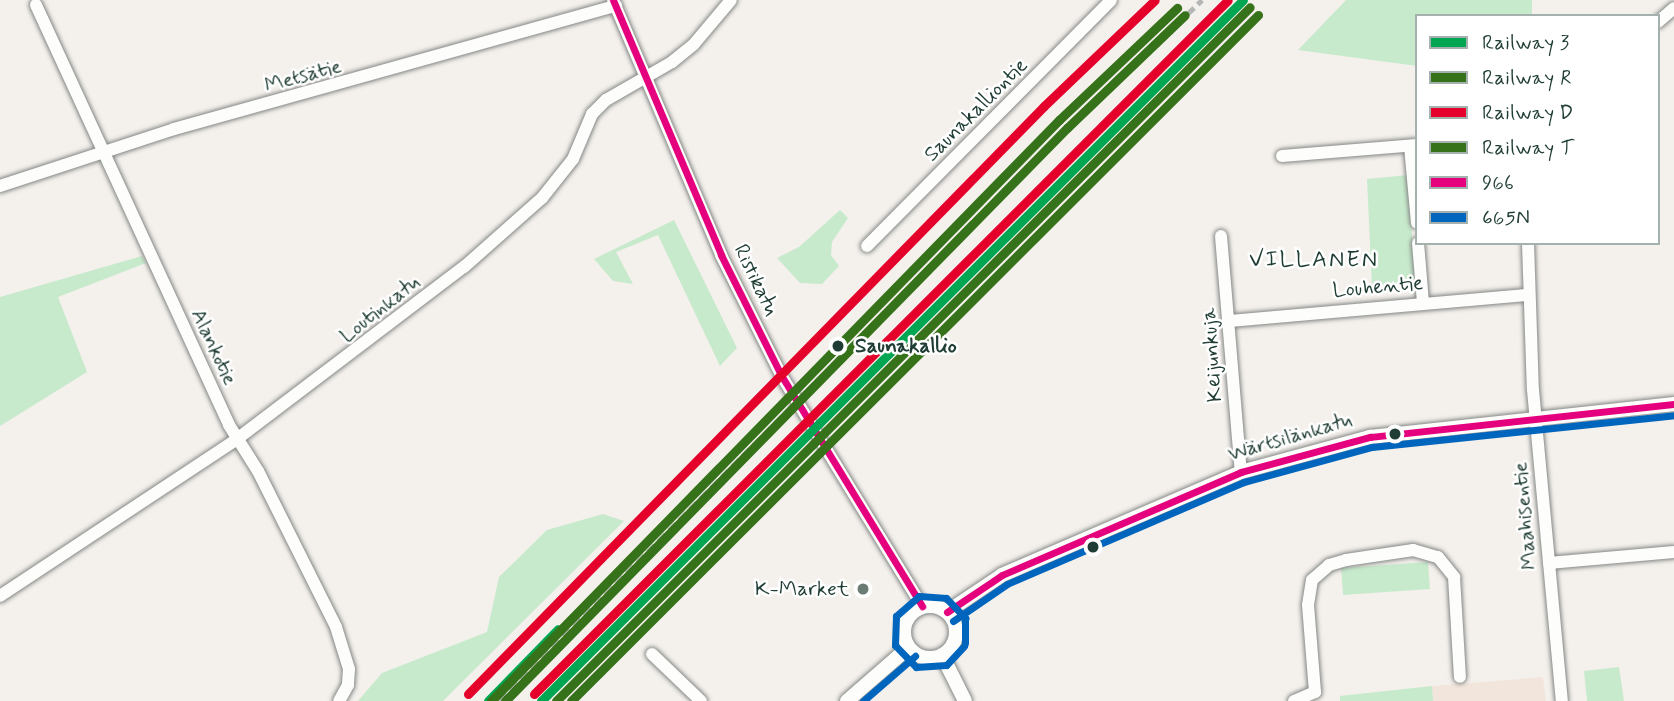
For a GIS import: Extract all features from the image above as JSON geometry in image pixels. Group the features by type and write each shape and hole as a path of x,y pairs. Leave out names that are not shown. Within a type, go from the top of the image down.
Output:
{"street":[{"name":"Loutinkatu","path":"0,596 237,439 374,339 531,209 573,159 592,114 606,100 648,78 694,44 731,0"},
{"name":"Saunakalliontie","path":"867,246 1111,0"},
{"name":"Ristikatu","path":"614,3 721,255 781,375 897,560 922,607"},
{"name":"Metsätie","path":"0,186 102,153 614,3"},
{"name":"Alankotie","path":"36,5 102,153 237,439 258,471 336,627 349,669 348,685 339,701"},
{"path":"1660,20 1674,8"},
{"path":"1282,156 1413,145 1415,184"},
{"name":"Keijunkuja","path":"1221,236 1241,472"},
{"path":"1418,245 1423,302"},
{"name":"Maahisentie","path":"1528,245 1536,416 1562,701"},
{"name":"Louhentie","path":"1230,321 1423,302 1530,295"},
{"name":"Wärtsilänkatu","path":"947,612 1002,575 1241,472 1370,437 1536,416 1674,404"},
{"path":"1294,701 1315,692 1308,605 1312,580 1329,565 1413,550 1438,557 1454,577 1460,677"},
{"path":"1549,563 1674,552"},
{"path":"922,607 947,612 956,635 942,655 920,657 908,648 903,634 906,620 922,607"},
{"path":"847,701 908,648"},
{"path":"652,654 701,701"},
{"path":"942,655 965,701"}],"shaded area":[{"path":"1543,677 1546,701 1433,701 1432,686"}],"green space":[{"path":"1346,0 1532,0 1532,14 1415,14 1415,66 1298,50"},
{"path":"1408,175 1415,281 1372,286 1367,179"},
{"path":"840,210 848,218 832,242 831,255 839,266 822,284 800,283 777,258 799,247"},
{"path":"674,220 737,348 720,366 658,235 616,252 633,284 613,281 594,259"},
{"path":"142,256 146,263 58,297 87,372 0,426 0,297"},
{"path":"603,514 624,521 443,701 358,701 382,673 487,632 499,577 547,530"},
{"path":"1428,562 1430,589 1343,595 1341,568"},
{"path":"1619,667 1624,701 1587,701 1584,671"},
{"path":"1432,686 1433,701 1340,701 1340,696"}],"railway":[{"path":"500,701 1067,128 1202,0"}],"rail line":[{"name":"D","path":"468,694 1044,106 1155,0"},
{"name":"D","path":"534,694 1228,0"},
{"name":"3","path":"541,701 1243,0"},
{"name":"R","path":"556,701 1250,7"},
{"name":"R","path":"491,701 1059,120 1177,8"},
{"name":"T","path":"505,701 1067,128 1185,15"},
{"name":"T","path":"571,701 1258,15"},
{"name":"3","path":"488,701 558,629"}],"transit line":[{"name":"966","path":"613,0 721,255 781,375 922,606"},
{"name":"966","path":"947,612 1002,575 1241,472 1370,437 1674,404"},
{"name":"665N","path":"953,621 1007,584 1244,482 1372,447 1674,415"},
{"name":"665N","path":"964,646 946,665 916,667 895,645 896,616 919,596 946,598 965,618 965,643"},
{"name":"665N","path":"863,701 915,656"}],"place":[{"name":"Saunakallio","path":"838,346"},
{"name":"K-Market","path":"863,589"}],"district":[{"name":"VILLANEN","path":"1314,260"}]}
